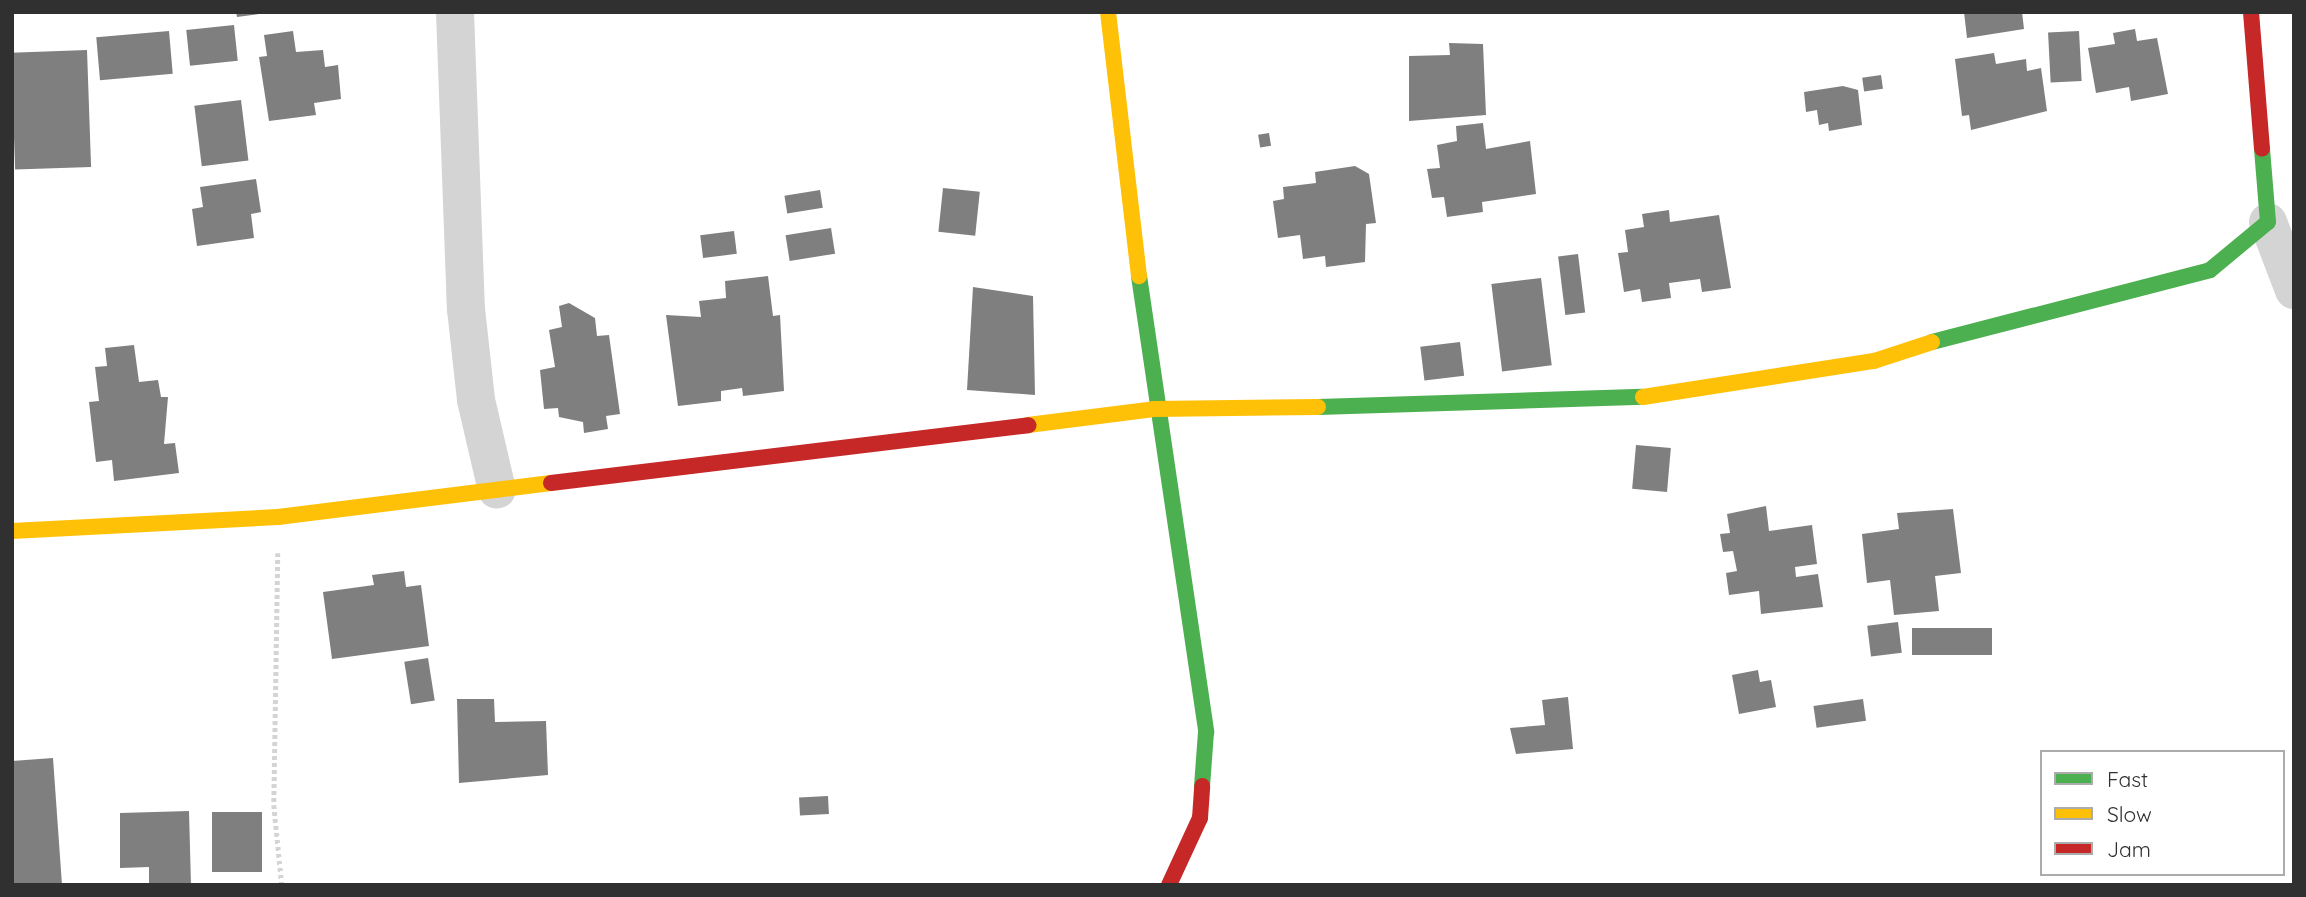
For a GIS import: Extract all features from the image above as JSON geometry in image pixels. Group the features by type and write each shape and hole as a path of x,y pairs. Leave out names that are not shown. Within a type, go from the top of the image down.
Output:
{"street":[{"path":"455,12 466,309 477,400 497,490"},
{"path":"1108,12 1154,409 1206,732 1200,818 1169,885"},
{"path":"2251,12 2268,222 2294,290"},
{"path":"12,531 278,517 1154,409 1528,404 1683,395 1874,361 1982,326 2210,270 2268,222"}],"path":[{"path":"278,517 274,805 282,885"}],"building":[{"path":"236,12 259,12 259,14 237,17"},
{"path":"1964,12 2022,12 2024,29 1967,38"},
{"path":"234,25 238,61 190,66 186,30"},
{"path":"2135,29 2137,41 2157,38 2168,94 2131,101 2129,87 2096,93 2088,48 2115,44 2113,33"},
{"path":"169,31 173,74 100,80 96,37"},
{"path":"293,31 296,52 323,50 325,67 338,65 341,99 314,103 316,115 269,121 259,57 267,56 264,35"},
{"path":"2079,31 2082,81 2051,83 2048,33"},
{"path":"1449,43 1483,44 1486,115 1409,121 1409,56 1450,55"},
{"path":"87,50 91,167 15,170 12,53"},
{"path":"1994,53 1996,64 2026,59 2027,71 2041,68 2047,111 1971,130 1969,115 1962,116 1955,59"},
{"path":"1881,75 1883,89 1864,92 1862,78"},
{"path":"1843,86 1858,90 1862,125 1829,131 1828,123 1819,125 1817,110 1806,112 1804,92"},
{"path":"241,100 248,161 202,166 194,106"},
{"path":"1483,123 1486,149 1530,141 1536,194 1482,202 1483,212 1447,217 1444,197 1432,198 1427,169 1440,168 1437,145 1457,141 1456,126"},
{"path":"1269,133 1271,146 1260,148 1258,135"},
{"path":"1355,166 1369,174 1376,223 1366,224 1365,262 1326,267 1325,256 1303,259 1300,235 1278,238 1273,201 1284,199 1283,187 1316,183 1315,172"},
{"path":"256,179 261,212 251,214 254,238 197,246 192,209 203,207 200,187"},
{"path":"943,188 980,192 975,236 938,232"},
{"path":"820,190 823,208 787,213 784,196"},
{"path":"1669,210 1670,222 1719,215 1731,288 1702,292 1700,279 1669,283 1671,298 1642,302 1640,289 1624,292 1618,253 1628,252 1625,230 1644,227 1642,214"},
{"path":"831,228 835,254 790,261 786,235"},
{"path":"734,231 737,254 703,258 700,235"},
{"path":"1578,254 1585,313 1565,315 1558,256"},
{"path":"768,276 773,316 780,315 784,391 743,396 742,388 721,391 721,401 678,406 666,315 701,317 699,301 726,298 725,281"},
{"path":"1541,278 1552,365 1502,371 1491,284"},
{"path":"973,287 1033,296 1035,395 967,390"},
{"path":"569,303 595,318 597,336 609,335 620,414 606,416 608,429 584,433 583,422 559,417 558,408 544,409 540,370 555,367 549,330 562,327 559,306"},
{"path":"1460,342 1464,376 1424,381 1420,347"},
{"path":"134,345 139,382 158,380 161,397 168,397 164,444 175,443 179,473 114,481 112,460 96,462 89,402 99,401 95,367 107,366 105,348"},
{"path":"1636,445 1671,448 1667,492 1632,489"},
{"path":"1766,506 1769,531 1812,525 1817,564 1795,567 1796,577 1818,574 1823,607 1761,614 1759,591 1729,595 1726,573 1737,571 1733,551 1723,552 1720,534 1730,533 1727,514"},
{"path":"1953,509 1961,573 1935,576 1939,611 1894,615 1890,580 1867,583 1862,534 1899,529 1897,513"},
{"path":"404,571 406,587 421,585 429,646 332,659 323,592 374,585 372,575"},
{"path":"1898,622 1902,653 1871,657 1867,626"},
{"path":"1912,628 1992,628 1992,655 1912,655"},
{"path":"428,658 435,700 411,704 404,662"},
{"path":"1758,670 1760,682 1771,680 1776,707 1739,714 1732,675"},
{"path":"1568,697 1573,749 1516,754 1510,728 1545,725 1542,700"},
{"path":"457,699 494,699 495,722 546,721 548,775 459,783"},
{"path":"1863,699 1866,721 1817,728 1813,706"},
{"path":"53,758 62,885 12,885 12,761"},
{"path":"828,796 829,814 800,815 799,798"},
{"path":"189,811 191,885 149,885 149,867 120,868 120,813"},
{"path":"212,812 262,812 262,872 212,872"}],"traffic: fast":[{"path":"1932,342 2210,270 2268,222 2262,149"},
{"path":"1139,276 1206,732 1202,786"},
{"path":"1318,407 1643,397"}],"traffic: slow":[{"path":"1108,12 1139,276"},
{"path":"1643,397 1874,361 1932,342"},
{"path":"1028,425 1154,409 1318,407"},
{"path":"12,531 278,517 551,483"}],"traffic: jam":[{"path":"2251,12 2262,149"},
{"path":"551,483 1028,425"},
{"path":"1169,885 1200,818 1202,786"}]}
